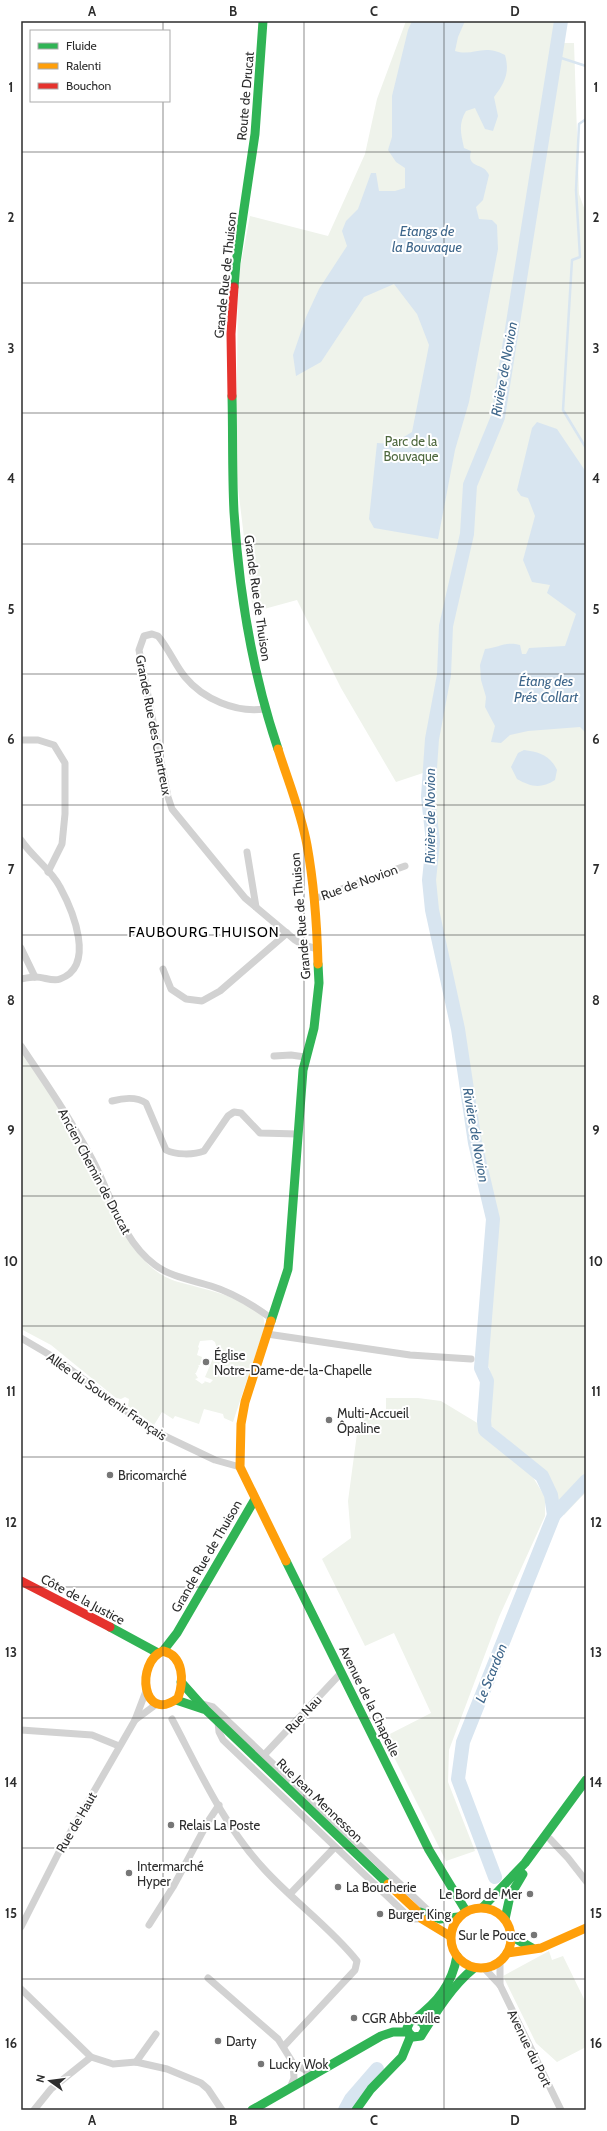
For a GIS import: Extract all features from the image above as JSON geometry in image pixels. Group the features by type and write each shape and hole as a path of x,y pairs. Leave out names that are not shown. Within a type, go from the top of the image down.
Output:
{"street":[{"name":"Route de Drucat","path":"250,172 259,93 263,21"},
{"name":"Grande Rue de Thuison","path":"160,1652 177,1633 255,1499 240,1467 241,1424 245,1402 288,1269 302,1070 314,1028 318,996 318,949 314,899 307,846 298,809 264,709 254,665 243,605 234,511 232,473 231,334 236,263 250,172"},
{"name":"Grande Rue des Chartreux","path":"264,709 250,711 216,701 195,689 184,676 158,636 152,634 144,636 140,643 139,650 168,797 172,809 245,898 303,945 318,949"},
{"path":"21,740 38,740 54,745 65,763 66,814 62,844 48,872"},
{"path":"21,979 35,977 58,980 70,975 78,962 80,948 75,922 60,886 22,843"},
{"path":"247,852 256,907"},
{"name":"Rue de Novion","path":"314,899 405,866"},
{"path":"163,969 171,989 186,999 202,1002 220,991 287,933"},
{"path":"21,948 35,977"},
{"name":"Ancien Chemin de Drucat","path":"21,1046 66,1113 93,1160 127,1235 140,1251 154,1265 173,1275 213,1287 248,1301 272,1319"},
{"path":"274,1056 291,1055 305,1057"},
{"path":"112,1101 124,1098 141,1100 146,1103 166,1150 171,1153 199,1153 204,1151 228,1116 234,1112 241,1113 260,1133 298,1134"},
{"path":"267,1334 410,1355 471,1359"},
{"name":"Allée du Souvenir Français","path":"21,1338 55,1358 152,1430 215,1460 240,1467"},
{"name":"Avenue de la Chapelle","path":"255,1499 429,1850 466,1911"},
{"name":"Côte de la Justice","path":"21,1581 92,1616 133,1641 160,1652"},
{"name":"Grande Rue de Thuison","path":"176,1657 177,1633"},
{"name":"Côte de la Justice","path":"133,1641 150,1663"},
{"path":"160,1652 170,1653 176,1657 182,1682 182,1689 176,1700 166,1704 158,1704 152,1700 146,1690 150,1663 160,1652"},
{"name":"Rue Nau","path":"265,1754 341,1673"},
{"name":"Rue Jean Mennesson","path":"182,1682 218,1722 416,1910 422,1919 450,1936"},
{"name":"Rue de Haut","path":"21,1927 59,1852 135,1720 146,1690"},
{"name":"Rue Jean Mennesson","path":"176,1700 203,1707"},
{"name":"Rue de Haut","path":"135,1720 158,1704"},
{"path":"203,1707 213,1707 265,1754 435,1918"},
{"path":"172,1719 218,1805 241,1841 254,1858 356,1961 355,1970 284,2046"},
{"path":"218,1722 222,1740 334,1848 407,1915 413,1919 422,1919"},
{"path":"21,1730 92,1735 120,1746"},
{"path":"483,1907 495,1897 516,1872 586,1780"},
{"path":"505,1918 492,1909 483,1907 466,1911 454,1924 450,1936 452,1948 457,1956 467,1965 474,1968 484,1968 500,1962 508,1953 511,1936 505,1918 515,1885 586,1790"},
{"path":"149,1925 174,1887 218,1805"},
{"path":"550,1839 568,1858 586,1881"},
{"path":"290,1894 334,1848"},
{"name":"Rue Jean Mennesson","path":"416,1910 435,1918 458,1918"},
{"path":"508,1953 548,1946 586,1928"},
{"path":"511,1936 532,1948"},
{"path":"356,2110 371,2089 402,2057 406,2050 410,2034 407,2028 412,2021 442,1996 455,1970 457,1956"},
{"name":"Avenue du Port","path":"500,1962 500,1985"},
{"path":"365,2110 390,2078 404,2065 423,2032 463,1977 474,1968"},
{"name":"Avenue du Port","path":"484,1968 500,1985 561,2110"},
{"path":"208,1978 267,2029 284,2046 293,2063 294,2078 290,2088"},
{"path":"21,1990 91,2057 113,2064 136,2062 167,2069 201,2083 208,2089 222,2110"},
{"path":"252,2110 381,2036 394,2026 412,2021 423,2023 423,2032"},
{"path":"381,2036 393,2032 410,2034 416,2037 423,2032"},
{"path":"136,2062 156,2034"},
{"path":"34,2110 51,2089 91,2057"},
{"path":"293,2063 314,2075"}],"green space":[{"name":"Parc de la Bouvaque","path":"406,21 564,21 562,43 574,43 579,194 586,213 586,1492 564,1515 546,1473 488,1423 492,1381 489,1367 478,1364 489,1219 473,1144 455,1029 430,910 427,879 430,843 423,773 396,782 341,688 297,600 253,612 236,471 238,279 250,216 328,236 365,154 377,99"},
{"path":"21,1051 54,1095 72,1123 114,1215 124,1233 149,1265 172,1280 222,1294 248,1304 257,1310 263,1317 265,1326 233,1422 224,1418 223,1414 204,1409 199,1424 175,1416 173,1419 162,1412 154,1425 128,1406 129,1399 125,1397 121,1399 116,1398 51,1345 21,1329","holes":["212,1340 215,1342 217,1349 205,1377 213,1380 210,1383 204,1381 205,1382 202,1384 195,1379 198,1378 195,1373 199,1366 198,1365 200,1365 202,1357 197,1355 198,1347 200,1341"]},
{"path":"386,1398 418,1398 441,1401 479,1424 491,1443 531,1474 545,1497 545,1516 499,1617 449,1750 448,1782 475,1851 446,1861 384,1737 431,1713 394,1633 365,1646 322,1559 351,1538 348,1501 358,1426 364,1413 386,1411"},
{"path":"549,1951 552,1960 563,1956 586,2003 586,2047 557,2062 536,2043 503,1976"}],"water":[{"name":"Etangs de la Bouvaque","path":"412,21 465,21 458,37 455,51 468,52 490,50 497,52 505,55 507,67 504,82 494,97 498,116 493,131 485,129 475,108 466,111 461,125 464,148 471,151 471,161 487,171 489,175 483,200 476,207 479,219 492,220 497,225 498,249 469,402 455,450 438,539 374,528 369,519 377,443 392,444 412,432 429,345 417,314 394,284 364,297 321,362 296,376 293,355 306,317 319,289 347,246 342,231 346,221 358,209 371,173 376,173 379,191 395,191 405,188 405,168 396,162 388,150 392,137 392,96 408,30"},
{"name":"Étang des Prés Collart","path":"537,422 557,429 586,472 586,733 580,727 528,731 510,735 501,743 491,742 495,726 485,707 486,697 481,680 480,665 485,649 506,644 515,644 520,645 522,654 526,654 529,648 565,646 576,614 547,593 550,585 532,582 523,560 535,516 528,498 521,496 517,490 532,428"},
{"path":"524,750 544,755 551,761 557,770 555,780 545,785 536,786 527,784 517,779 511,767 518,753"}],"waterway":[{"name":"Rivière de Novion","path":"554,1515 551,1495 542,1476 485,1430 484,1421 487,1381 481,1368 493,1219 475,1143 458,1029 432,910 429,880 433,842 428,797 432,739 444,675 446,626 467,534 470,485 498,417 561,21"},
{"path":"555,56 586,66"},
{"path":"586,119 579,124 576,190 580,257 572,260 563,410 586,448"},
{"name":"Le Scardon","path":"495,1877 458,1779 463,1742 554,1515 586,1481"},
{"name":"Le Scardon","path":"345,2110 351,2099 377,2069"}],"traffic: fast":[{"path":"234,287 236,263 255,134 263,21"},
{"path":"232,396 233,497 239,572 254,661 278,749"},
{"path":"271,1321 288,1269 303,1070 314,1028 319,983 318,964"},
{"path":"163,1651 177,1633 255,1499"},
{"path":"286,1561 429,1850 466,1911"},
{"path":"110,1627 158,1653"},
{"path":"181,1682 206,1710 388,1884"},
{"path":"176,1700 203,1709"},
{"path":"483,1907 525,1863 586,1780"},
{"path":"505,1919 510,1896 523,1874"},
{"path":"420,1912 440,1919 458,1917"},
{"path":"511,1936 532,1948"},
{"path":"415,2019 431,2006 443,1992 452,1975 457,1956"},
{"path":"425,2029 423,2023 415,2019 410,2022 407,2028 409,2034 413,2037 421,2036 452,1991 474,1968"},
{"path":"252,2110 381,2036 393,2032 408,2032"},
{"path":"356,2110 371,2089 402,2057 411,2035"}],"traffic: slow":[{"path":"278,749 298,809 307,845 315,904 318,964"},
{"path":"271,1321 245,1402 241,1424 240,1467 286,1561"},
{"path":"163,1651 175,1658 179,1664 181,1670 181,1684 178,1698 166,1704 157,1704 150,1698 146,1689 146,1678 148,1667 154,1657 163,1651"},
{"path":"388,1884 416,1910 422,1919 450,1936"},
{"path":"475,1908 487,1908 498,1913 506,1921 511,1932 511,1938 509,1950 498,1963 487,1968 475,1968 464,1963 456,1955 451,1944 451,1932 456,1921 464,1913 475,1908"},
{"path":"507,1953 541,1948 586,1928"}],"traffic: jam":[{"path":"232,396 231,334 234,287"},
{"path":"21,1581 110,1627"}],"place":[{"name":"Église Notre-Dame-de-la-Chapelle","path":"206,1362"},
{"name":"Multi-Accueil Ôpaline","path":"329,1420"},
{"name":"Bricomarché","path":"110,1475"},
{"name":"Relais La Poste","path":"171,1825"},
{"name":"Intermarché Hyper","path":"129,1873"},
{"name":"La Boucherie","path":"338,1887"},
{"name":"Le Bord de Mer","path":"530,1894"},
{"name":"Burger King","path":"380,1914"},
{"name":"Sur le Pouce","path":"534,1935"},
{"name":"CGR Abbeville","path":"354,2018"},
{"name":"Darty","path":"218,2041"},
{"name":"Lucky Wok","path":"261,2064"}],"district":[{"name":"FAUBOURG THUISON","path":"204,932"}]}
